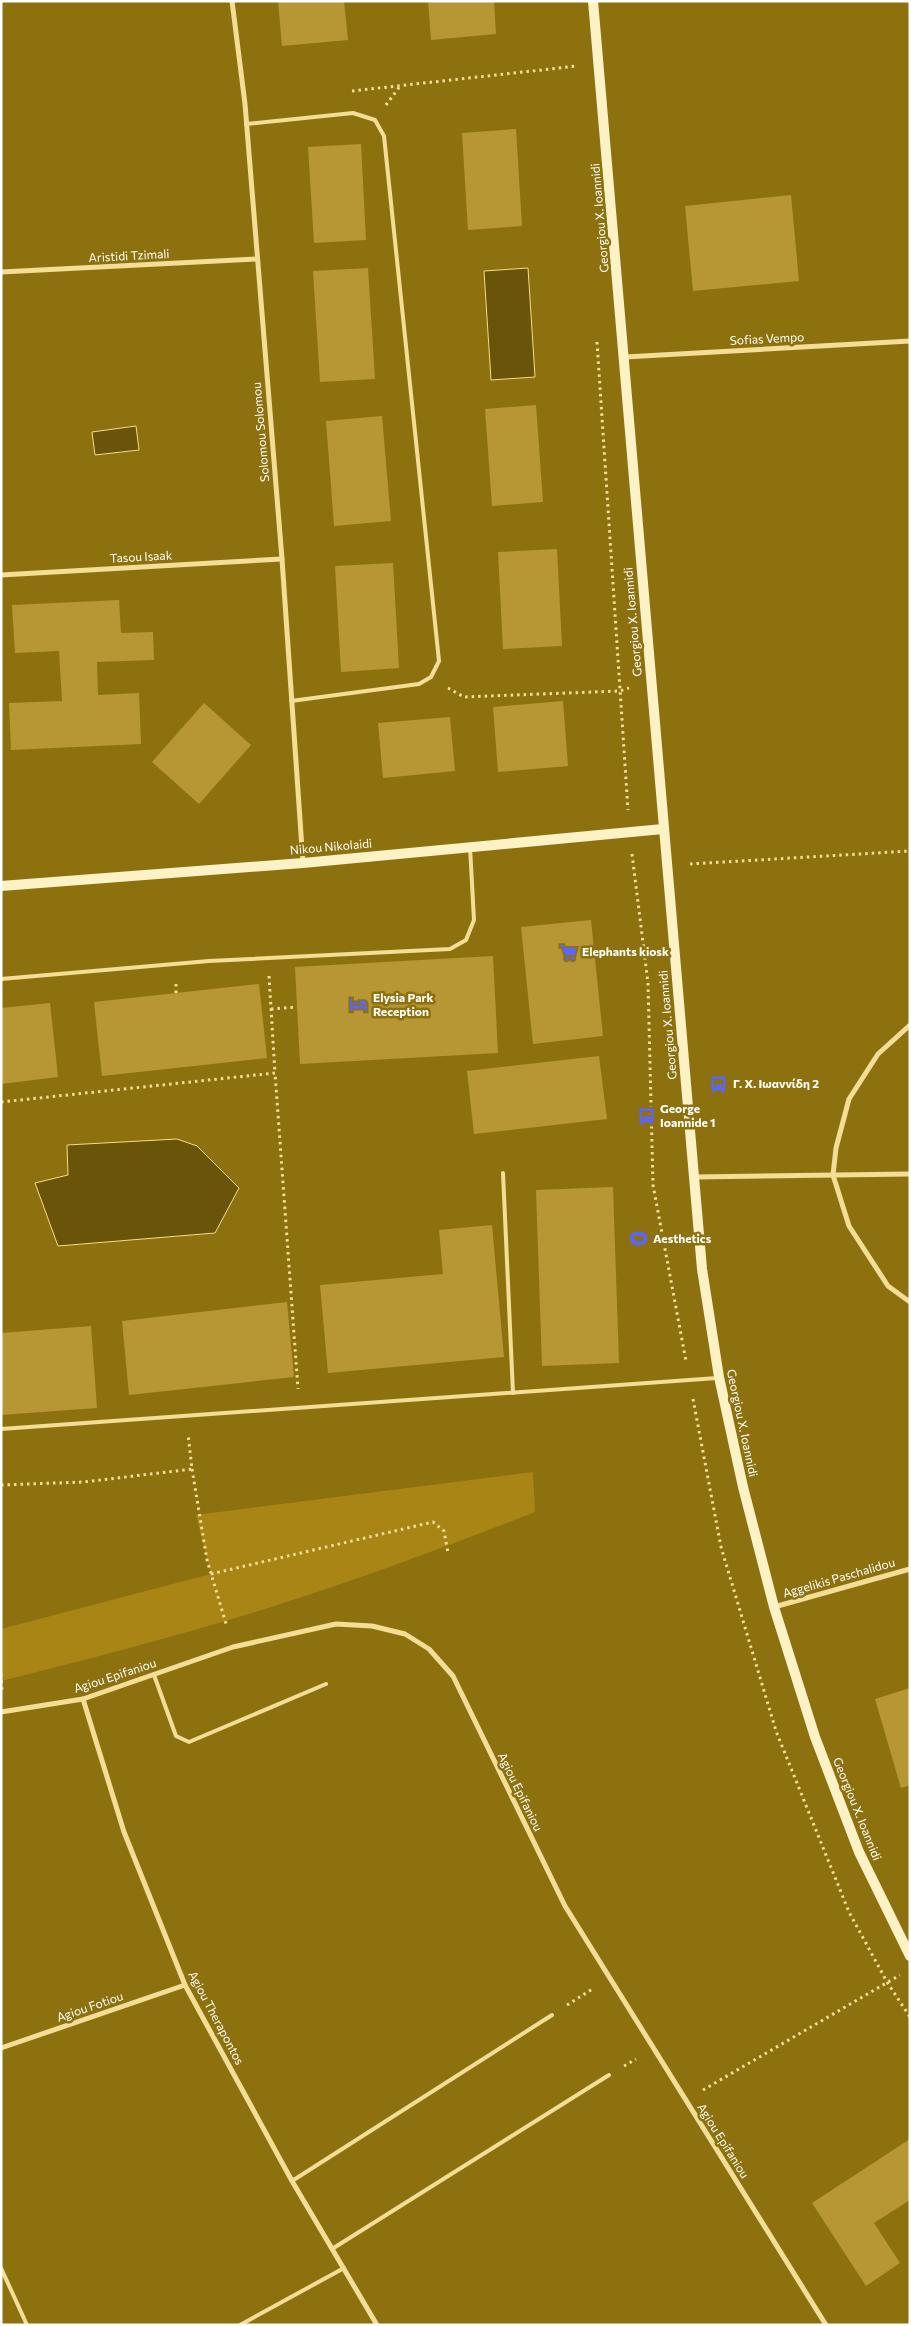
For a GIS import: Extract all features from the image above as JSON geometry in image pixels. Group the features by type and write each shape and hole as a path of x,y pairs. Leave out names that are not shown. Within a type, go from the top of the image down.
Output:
{"street":[{"name":"Solomou Solomou","path":"232,1 246,124 282,559 303,863"},
{"name":"Georgiou X. Ioannidi","path":"593,1 625,357 662,829 667,865 702,1269 719,1377 743,1487 774,1607 815,1737 859,1852 910,1956"},
{"name":"Aristidi Tzimali","path":"1,272 257,259"},
{"name":"Sofias Vempo","path":"625,357 910,341"},
{"name":"Tasou Isaak","path":"1,575 282,559"},
{"name":"Nikou Nikolaidi","path":"1,886 303,863 662,829"},
{"path":"910,1025 878,1054 849,1099 836,1148 833,1175 849,1226 888,1286 910,1302"},
{"path":"694,1177 910,1174"},
{"name":"Aggelikis Paschalidou","path":"774,1607 910,1569"},
{"name":"Agiou Epifaniou","path":"1,1712 83,1699 233,1647 336,1624 372,1626 405,1634 428,1649 453,1676 565,1906 826,2325"},
{"name":"Agiou Therapontos","path":"83,1699 124,1832 185,1985 292,2181 377,2325"},
{"name":"Agiou Fotiou","path":"1,2048 185,1985"}],"lane":[{"path":"246,124 353,112 375,120 384,136 439,661 431,677 419,684 292,701"},
{"path":"1,979 268,958 450,949 466,940 474,920 470,847"},
{"path":"503,1173 513,1393"},
{"path":"1,1429 719,1377"},
{"path":"154,1675 176,1736 189,1742 326,1684"},
{"path":"292,2181 552,2015"},
{"path":"332,2248 609,2075"},
{"path":"1,2268 27,2325"},
{"path":"240,2325 344,2268"}],"path":[{"path":"342,92 579,66 599,66"},
{"path":"431,677 464,697 620,691 632,687 651,689"},
{"path":"667,865 910,851"},
{"path":"268,958 300,1407"},
{"path":"271,1009 297,1007"},
{"path":"1,1102 275,1073"},
{"path":"190,1415 188,1441 211,1574 233,1647"},
{"path":"1,1485 84,1482 192,1469"},
{"path":"211,1574 433,1522 444,1531 448,1553"},
{"path":"685,2100 902,1974"},
{"path":"552,2015 609,1978"},
{"path":"609,2075 653,2049"}],"shaded area":[{"path":"528,268 535,377 491,380 484,271"},
{"path":"136,426 139,450 95,455 92,432"},
{"path":"177,1139 197,1146 239,1188 215,1233 58,1246 35,1183 68,1175 67,1145"},
{"path":"533,1472 535,1512 404,1562 271,1607 170,1637 1,1681 1,1629 211,1574 196,1515"}],"building":[{"path":"278,1 344,1 348,40 282,46"},
{"path":"428,1 494,1 496,34 431,40"},
{"path":"516,129 522,226 468,230 462,133"},
{"path":"361,144 366,240 314,243 308,147"},
{"path":"791,195 799,281 693,291 685,206"},
{"path":"368,268 375,379 320,382 313,271"},
{"path":"536,405 543,502 492,506 485,409"},
{"path":"382,416 391,521 334,526 326,421"},
{"path":"557,549 562,646 503,649 498,552"},
{"path":"393,563 399,668 341,672 335,566"},
{"path":"119,600 121,633 153,632 154,660 97,662 98,695 139,693 141,744 11,750 9,703 62,701 59,651 15,653 12,605"},
{"path":"563,701 568,766 498,772 493,707"},
{"path":"204,703 251,745 199,804 152,762"},
{"path":"450,717 455,771 383,778 378,723"},
{"path":"591,920 603,1036 533,1044 521,927"},
{"path":"493,956 498,1053 300,1064 295,967"},
{"path":"259,984 267,1058 102,1076 94,1002"},
{"path":"50,1003 58,1077 1,1084 1,1008"},
{"path":"599,1056 607,1119 474,1134 467,1071"},
{"path":"613,1187 619,1363 542,1366 536,1190"},
{"path":"492,1225 504,1357 328,1373 320,1285 443,1274 439,1230"},
{"path":"287,1302 294,1377 129,1395 122,1321"},
{"path":"91,1326 97,1408 1,1415 1,1333"},
{"path":"910,1688 910,1785 901,1788 875,1699"},
{"path":"910,2139 910,2200 874,2223 900,2263 866,2286 812,2203"}],"place":[{"name":"Elephants kiosk","path":"568,952"},
{"name":"Elysia Park Reception","path":"359,1005"},
{"name":"Γ. Χ. Ιωαννίδη 2","path":"719,1084"},
{"name":"George Ioannide 1","path":"646,1116"},
{"name":"Aesthetics","path":"639,1239"}]}
